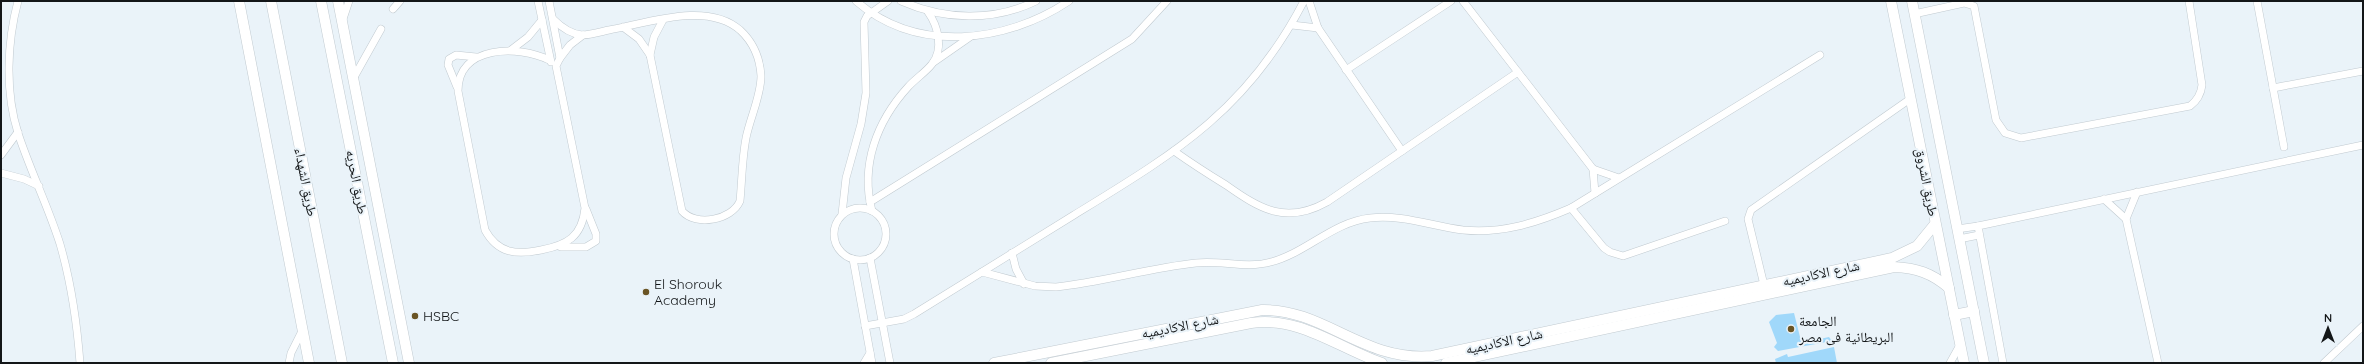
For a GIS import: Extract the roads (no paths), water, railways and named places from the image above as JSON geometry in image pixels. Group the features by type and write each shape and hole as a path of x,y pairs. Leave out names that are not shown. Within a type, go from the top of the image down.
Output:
{"street":[{"path":"18,1 9,58 11,95 18,132 60,244 75,316 80,363"},
{"path":"239,1 309,363"},
{"name":"طريق الشهداء","path":"271,1 342,363"},
{"name":"طريق الحريه","path":"321,1 393,363"},
{"name":"طريق الحريه","path":"338,1 409,363"},
{"path":"342,21 349,1"},
{"path":"393,9 400,1"},
{"path":"538,1 549,60"},
{"path":"550,1 560,58"},
{"path":"856,1 871,13 903,29 938,37 970,37 1011,28 1056,10 1069,1"},
{"path":"872,363 852,259 838,248 834,240 833,230 842,214 846,178 863,114 866,72 863,29 864,22 871,13 888,1"},
{"path":"900,1 928,12 970,16 1012,10 1036,1"},
{"path":"870,202 1132,38 1167,1"},
{"path":"865,326 904,319 914,314 1174,151 1198,134 1240,94 1268,61 1292,24 1304,1"},
{"path":"1309,1 1318,28 1402,151"},
{"path":"1346,70 1451,1"},
{"path":"1463,1 1593,169 1595,193"},
{"name":"طريق الشروق","path":"1891,1 1964,363"},
{"name":"طريق الشروق","path":"1912,1 1984,363"},
{"path":"1914,14 1968,2 1974,6 1996,120 2005,133 2021,138 2190,106 2195,102 2199,97 2202,84 2189,1"},
{"path":"2257,1 2284,147"},
{"path":"928,12 934,20 938,37 932,64"},
{"path":"556,66 570,44 583,35 623,27 695,14 717,17 740,30 756,51 761,78 746,138 740,201 734,211 728,215 700,220 687,216 682,211 650,55 639,39 623,27"},
{"path":"553,19 566,30 583,35"},
{"path":"511,50 528,37 542,20"},
{"path":"650,55 654,36 663,20"},
{"path":"1292,24 1318,28"},
{"path":"353,79 381,29"},
{"path":"852,259 870,258 882,249 886,235 882,221 872,211 870,202 868,166 871,148 880,128 903,92 917,76 970,37"},
{"path":"330,49 347,45"},
{"path":"511,50 531,52 549,60 556,66 585,208 596,234 596,242 586,247 559,247 515,254 497,246 490,239 486,230 458,91 448,65 449,59 456,55 476,57 511,50"},
{"path":"982,272 1024,284 1045,287 1063,286 1196,262 1247,265 1270,262 1291,254 1342,226 1369,218 1396,218 1463,230 1485,231 1530,224 1571,208 1820,55"},
{"path":"458,91 458,80 461,71 476,57"},
{"path":"2273,88 2363,71"},
{"path":"1174,151 1263,209 1285,214 1307,211 1317,208 1518,72"},
{"path":"1764,285 1748,219 1751,210 1910,98"},
{"path":"1,155 18,132"},
{"path":"1958,234 1978,226 2363,145"},
{"path":"1593,169 1619,178"},
{"path":"1,173 24,179 39,186"},
{"path":"2136,192 2126,219 2158,363"},
{"path":"2104,199 2126,219"},
{"path":"559,247 568,242 578,231 584,218 585,208"},
{"path":"842,214 857,208 872,211"},
{"path":"1571,208 1604,248 1610,252 1623,256 1725,221"},
{"name":"شارع الاكاديميه","path":"1726,298 1764,285 1892,258 1918,246 1936,224"},
{"path":"1978,226 2003,363"},
{"path":"1958,234 1979,236"},
{"path":"1012,253 1016,269 1024,284"},
{"path":"870,258 890,363"},
{"name":"شارع الاكاديميه","path":"994,363 1251,311 1274,310 1296,314 1374,350 1393,355 1422,357 1462,355 1726,298 1894,267 1924,272 1938,278 1948,288"},
{"path":"1954,315 1974,311"},
{"name":"شارع الاكاديميه","path":"1051,363 1251,323 1273,321 1305,328 1382,363"},
{"path":"2324,363 2363,326"},
{"path":"289,363 291,353 303,329"},
{"path":"1160,330 1162,341"},
{"path":"1950,363 1960,345"},
{"path":"864,363 870,353"},
{"name":"شارع الاكاديميه","path":"1446,363 1462,355"}],"place":[{"name":"El Shorouk Academy","path":"646,292"},
{"name":"HSBC","path":"415,316"},
{"name":"الجامعة البريطانية فى مصر","path":"1791,329"}]}
